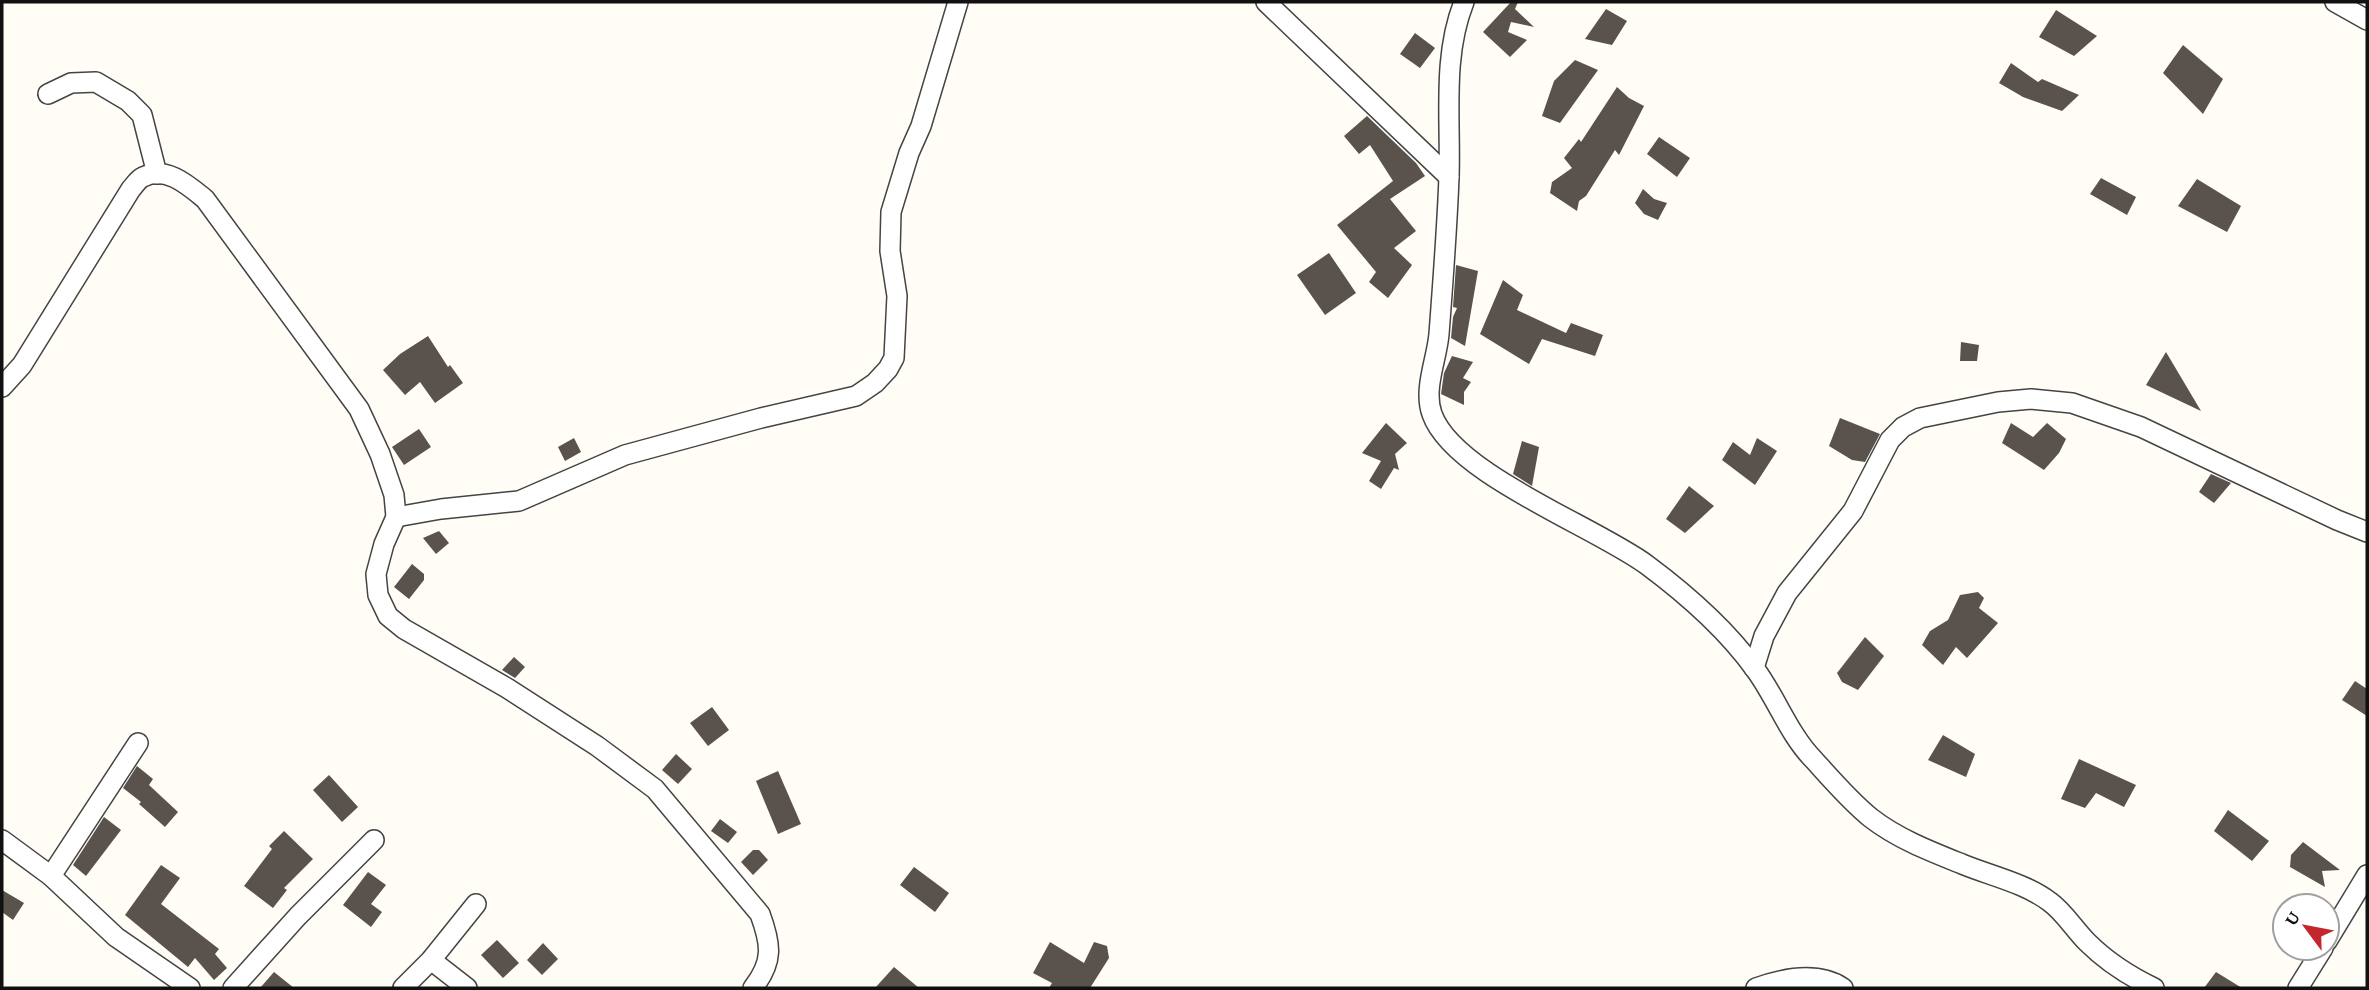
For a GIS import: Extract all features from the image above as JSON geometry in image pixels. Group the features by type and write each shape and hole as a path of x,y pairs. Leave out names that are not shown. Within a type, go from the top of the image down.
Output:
{"street":[{"path":"396,517 441,509 519,501 625,455 761,418 856,396 875,383 894,358 897,296 890,251 891,212 958,2"},
{"path":"1266,2 1449,177"},
{"path":"1464,2 1454,32 1449,73 1449,177 1439,339 1429,396 1432,416 1446,436 1466,456 1555,514 1605,538 1646,564 1700,609 1754,668 1810,757 1872,819 1917,845 2031,890 2052,903 2088,943 2127,975 2154,988"},
{"path":"2335,2 2367,20"},
{"path":"48,94 71,83 96,82 128,101 142,115 157,174"},
{"path":"2,387 22,365 131,190 142,177 157,174 175,177 205,199 359,409 380,454 394,495 396,517 384,544 376,574 378,595 388,616 404,629 507,688 597,746 655,789 760,914 768,935 770,954 763,975 753,988"},
{"path":"1754,668 1764,636 1787,593 1853,511 1890,440 1903,427 1920,418 1998,402 2031,399 2072,403 2141,427 2367,532"},
{"path":"51,876 138,743"},
{"path":"2,840 51,876 116,937 190,988"},
{"path":"233,988 298,916 374,840"},
{"path":"2341,918 2367,875"},
{"path":"403,988 431,960 476,904"},
{"path":"431,960 467,988"},
{"path":"2298,988 2314,962"},
{"path":"1756,988 1802,977 1820,978 1843,988"}],"building":[{"path":"1511,2 1518,2 1515,9 1534,27 1511,22 1508,32 1527,40 1510,57 1483,32"},
{"path":"1606,9 1627,21 1612,45 1585,39"},
{"path":"2056,10 2097,36 2074,56 2039,37"},
{"path":"1415,33 1435,48 1420,68 1400,54"},
{"path":"2183,45 2223,79 2203,114 2163,73"},
{"path":"1575,60 1598,70 1560,123 1542,116 1554,81"},
{"path":"2011,63 2038,82 2042,79 2079,95 2062,111 2023,97 1999,83"},
{"path":"1617,87 1644,106 1619,155 1615,150 1586,196 1579,201 1577,211 1550,193 1552,182 1572,168 1564,158 1579,139 1581,142"},
{"path":"1367,116 1416,163 1425,176 1390,199 1416,231 1394,248 1412,265 1388,298 1369,282 1376,272 1337,225 1393,181 1370,145 1359,154 1344,136"},
{"path":"1659,137 1690,158 1677,177 1647,154"},
{"path":"2101,178 2136,197 2127,215 2090,194"},
{"path":"2197,179 2241,206 2227,232 2178,206"},
{"path":"1643,189 1654,199 1667,203 1658,220 1644,214 1635,203"},
{"path":"1329,253 1356,293 1325,315 1297,275"},
{"path":"1456,265 1478,271 1465,346 1451,338 1453,317 1457,308 1453,307"},
{"path":"1503,280 1523,295 1517,310 1566,333 1571,323 1603,335 1595,356 1542,339 1529,364 1480,334"},
{"path":"428,336 448,367 450,365 463,383 435,403 420,382 405,395 383,370 400,354"},
{"path":"1961,342 1979,345 1977,361 1960,361"},
{"path":"2166,352 2201,411 2146,385"},
{"path":"1452,356 1473,362 1463,378 1471,382 1464,392 1464,405 1441,394 1444,373"},
{"path":"1840,418 1880,434 1865,462 1852,460 1829,446"},
{"path":"1386,423 1407,443 1395,454 1399,470 1394,468 1381,489 1369,481 1381,461 1362,453"},
{"path":"2011,423 2033,437 2047,423 2066,439 2059,453 2044,470 2002,443"},
{"path":"419,429 431,447 404,465 392,447"},
{"path":"574,438 581,452 565,461 558,447"},
{"path":"1757,438 1777,451 1755,485 1722,460 1733,442 1750,455"},
{"path":"1522,441 1539,447 1532,486 1513,474"},
{"path":"2211,474 2231,483 2214,503 2199,492"},
{"path":"1689,486 1714,506 1685,533 1666,519"},
{"path":"439,531 449,543 436,554 423,538"},
{"path":"412,564 424,574 424,580 409,599 394,587"},
{"path":"1978,592 1984,598 1979,608 1998,623 1967,658 1956,647 1943,665 1922,645 1930,631 1948,620 1960,595"},
{"path":"1865,637 1884,656 1858,690 1842,682 1837,673"},
{"path":"514,657 525,667 515,678 502,670"},
{"path":"2355,681 2367,689 2367,716 2342,700"},
{"path":"712,707 729,730 708,746 690,723"},
{"path":"1943,735 1975,754 1966,777 1928,760"},
{"path":"676,754 692,769 678,784 662,770"},
{"path":"2079,759 2136,785 2124,807 2096,793 2085,808 2061,799"},
{"path":"137,766 153,779 149,785 178,812 165,827 123,788"},
{"path":"778,771 801,824 778,834 756,781"},
{"path":"329,775 358,807 342,822 313,790"},
{"path":"2228,810 2269,841 2252,861 2214,831"},
{"path":"104,817 121,830 86,876 73,865"},
{"path":"720,819 737,832 728,843 711,831"},
{"path":"284,831 313,859 284,888 287,890 273,908 244,886 272,849 269,846"},
{"path":"2303,842 2340,870 2322,871 2325,887 2290,867 2291,855"},
{"path":"753,850 759,850 768,860 753,875 741,862"},
{"path":"161,865 180,878 161,904 219,949 215,954 227,968 214,980 195,958 188,967 125,915"},
{"path":"914,867 949,893 935,912 900,885"},
{"path":"368,872 386,885 371,904 382,912 371,927 343,905"},
{"path":"2,890 24,903 13,920 2,912"},
{"path":"497,940 519,963 503,978 481,955"},
{"path":"1050,942 1084,963 1094,942 1107,946 1109,958 1090,988 1049,988 1052,983 1033,973"},
{"path":"543,943 558,959 542,975 527,960"},
{"path":"894,967 919,988 875,988"},
{"path":"274,972 294,988 260,988"},
{"path":"2216,972 2242,988 2204,988"}]}
